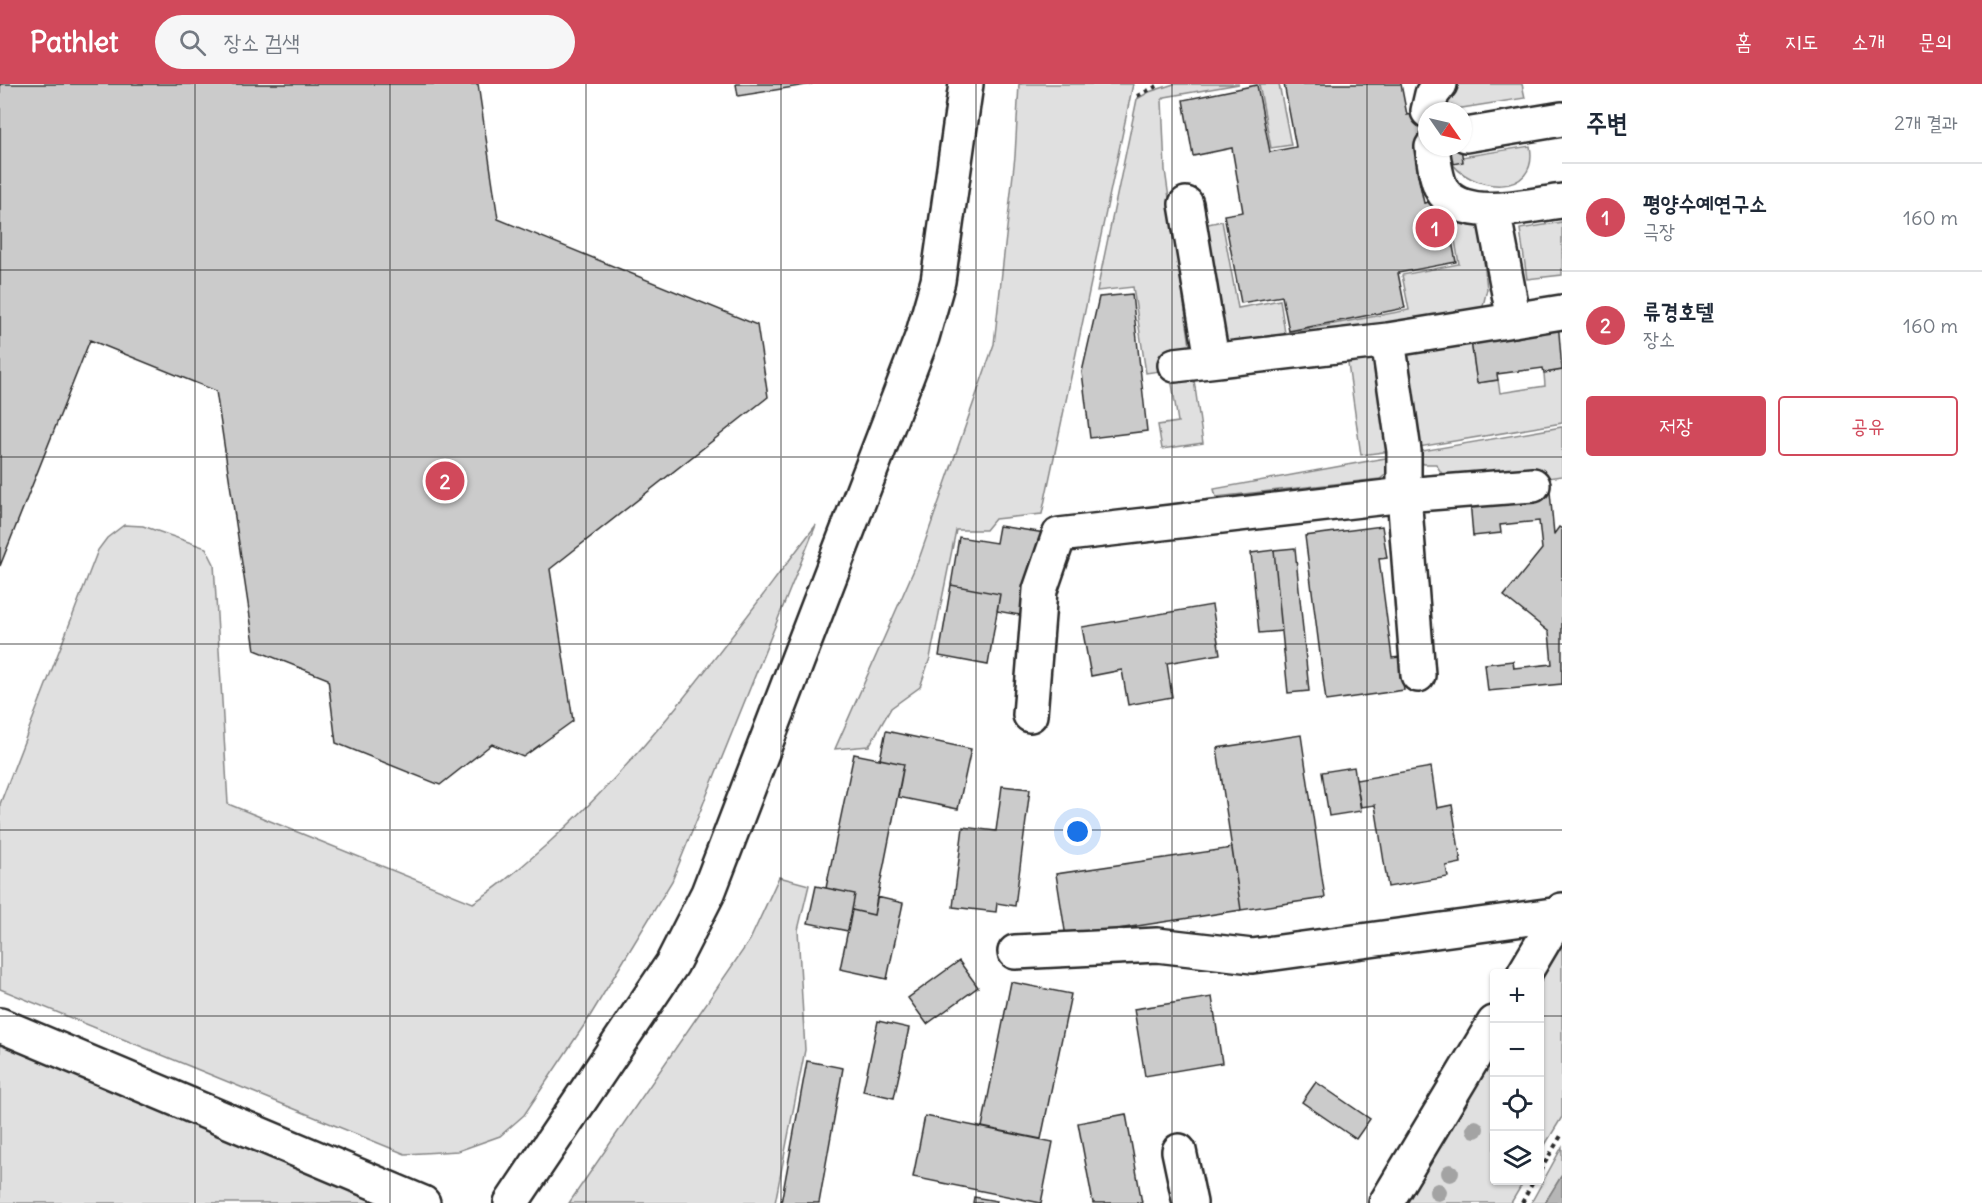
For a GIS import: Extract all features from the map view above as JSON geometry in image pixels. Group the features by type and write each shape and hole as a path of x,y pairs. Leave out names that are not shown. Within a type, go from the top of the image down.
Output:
{"street":[{"path":"511,1203 672,964 708,893 922,336 938,280 966,84"},
{"path":"1430,102 1432,94 1440,84"},
{"path":"1472,134 1562,119"},
{"path":"1433,156 1444,193 1467,208 1493,210 1562,201"},
{"path":"1186,204 1212,359"},
{"path":"1493,210 1514,320"},
{"path":"1174,365 1388,340 1562,312"},
{"path":"1388,340 1404,451 1404,495 1418,675"},
{"path":"1030,715 1040,590 1059,535 1404,495 1533,485"},
{"path":"1015,952 1157,945 1252,956 1561,912"},
{"path":"1527,969 1561,912"},
{"path":"0,1025 423,1203"},
{"path":"1386,1203 1490,1030"},
{"path":"1179,1151 1190,1203"}],"path":[{"path":"1137,96 1161,84"},
{"path":"1544,1163 1562,1134"},
{"path":"1522,1203 1531,1185"}],"shaded area":[{"path":"1019,84 1133,84 1042,514 995,519 986,530 956,530 930,658 920,687 891,708 869,746 835,749 920,556 994,344 1015,156"},
{"path":"1174,84 1239,84 1165,97 1162,100 1165,170 1192,360 1187,367 1146,373 1133,287 1097,291 1137,99 1149,92"},
{"path":"1259,84 1279,84 1291,145 1271,148"},
{"path":"1458,84 1522,84 1525,98 1472,106 1472,102 1445,102"},
{"path":"1530,146 1530,163 1524,175 1514,182 1501,185 1486,184 1472,179 1449,159"},
{"path":"1450,211 1480,222 1487,289 1482,310 1227,352 1199,226 1222,221 1238,308 1280,300 1285,333 1409,310 1402,275 1459,264"},
{"path":"1562,222 1562,275 1527,279 1520,229"},
{"path":"1470,334 1477,383 1498,380 1500,393 1545,386 1544,373 1562,370 1562,423 1413,448 1403,358 1406,350"},
{"path":"1375,353 1391,451 1361,455 1347,357"},
{"path":"1262,370 1194,380 1203,443 1162,449 1158,425 1178,422 1171,377"},
{"path":"1562,427 1562,476 1505,483 1460,483 1446,478 1436,464 1424,464 1417,460 1416,452"},
{"path":"1391,457 1389,472 1380,479 1216,497 1214,489"},
{"path":"124,525 143,526 206,548 214,564 228,804 473,903 501,884 544,847 619,773 688,693 816,525 672,881 587,1021 524,1115 500,1136 458,1151 405,1154 0,989 0,804 98,550 107,538"},
{"path":"779,877 809,885 798,930 805,1050 775,1203 569,1203 750,940"},
{"path":"1562,940 1562,1117 1544,1146 1544,1023 1544,971"},
{"path":"0,1044 383,1198 393,1203 0,1203"},
{"path":"1490,1061 1490,1185 1522,1185 1511,1203 1406,1203"},
{"path":"1562,1147 1562,1175 1545,1203 1531,1203 1541,1185 1544,1185 1544,1180"},
{"path":"1562,1175 1562,1203 1545,1203 1546,1201"}],"building":[{"path":"0,84 478,84 498,219 757,325 768,397 550,569 573,721 523,757 492,744 440,785 336,743 328,679 255,650 216,391 90,340 0,566"},
{"path":"736,84 812,84 738,96"},
{"path":"1284,84 1401,84 1407,115 1418,113 1418,156 1462,156 1463,162 1417,171 1424,203 1444,199 1456,262 1398,273 1405,308 1289,331 1282,296 1241,303 1224,215 1243,212 1232,148 1193,156 1183,100 1257,85 1270,152 1296,147"},
{"path":"1132,294 1147,431 1090,438 1082,372 1099,297"},
{"path":"1558,321 1562,370 1544,373 1543,368 1497,374 1498,380 1477,383 1470,334"},
{"path":"1550,492 1554,534 1559,527 1562,529 1562,684 1488,691 1485,664 1513,661 1514,668 1552,664 1549,632 1504,596 1542,549 1539,521 1500,525 1501,533 1473,536 1470,500"},
{"path":"999,526 1045,533 1031,617 997,611 1000,594 951,585 959,537 996,543"},
{"path":"1382,526 1387,558 1379,559 1392,658 1400,657 1404,690 1326,701 1305,536"},
{"path":"1295,548 1309,691 1288,693 1274,550"},
{"path":"1274,550 1282,631 1259,633 1251,553"},
{"path":"951,585 1000,594 988,665 939,656"},
{"path":"1212,605 1220,654 1167,663 1172,697 1128,705 1122,670 1091,676 1082,627"},
{"path":"886,731 971,749 958,809 898,797 904,764 880,759"},
{"path":"1301,735 1325,898 1241,910 1217,748"},
{"path":"854,754 904,764 874,915 852,910 855,894 826,888"},
{"path":"1354,767 1361,811 1329,816 1322,772"},
{"path":"1431,767 1437,808 1452,805 1461,863 1446,866 1448,877 1388,887 1375,805 1361,807 1356,780"},
{"path":"1002,786 1030,789 1015,906 997,903 996,912 953,907 963,827 996,831"},
{"path":"1232,848 1241,910 1066,937 1056,874"},
{"path":"816,886 855,894 848,931 808,923"},
{"path":"877,897 903,903 887,979 840,969 852,910 874,915"},
{"path":"959,961 978,987 927,1024 908,998"},
{"path":"1011,982 1071,994 1041,1139 982,1127"},
{"path":"1212,997 1222,1063 1145,1076 1134,1009"},
{"path":"878,1021 909,1028 894,1098 863,1091"},
{"path":"807,1061 843,1068 819,1203 781,1203"},
{"path":"1316,1082 1370,1119 1356,1139 1302,1102"},
{"path":"1126,1114 1142,1203 1093,1203 1078,1123"},
{"path":"925,1116 1053,1142 1041,1203 913,1177"},
{"path":"974,1197 997,1201 996,1203 973,1203"}],"place":[{"name":"평양수예연구소","path":"1435,228"},
{"name":"류경호텔","path":"445,481"}]}
